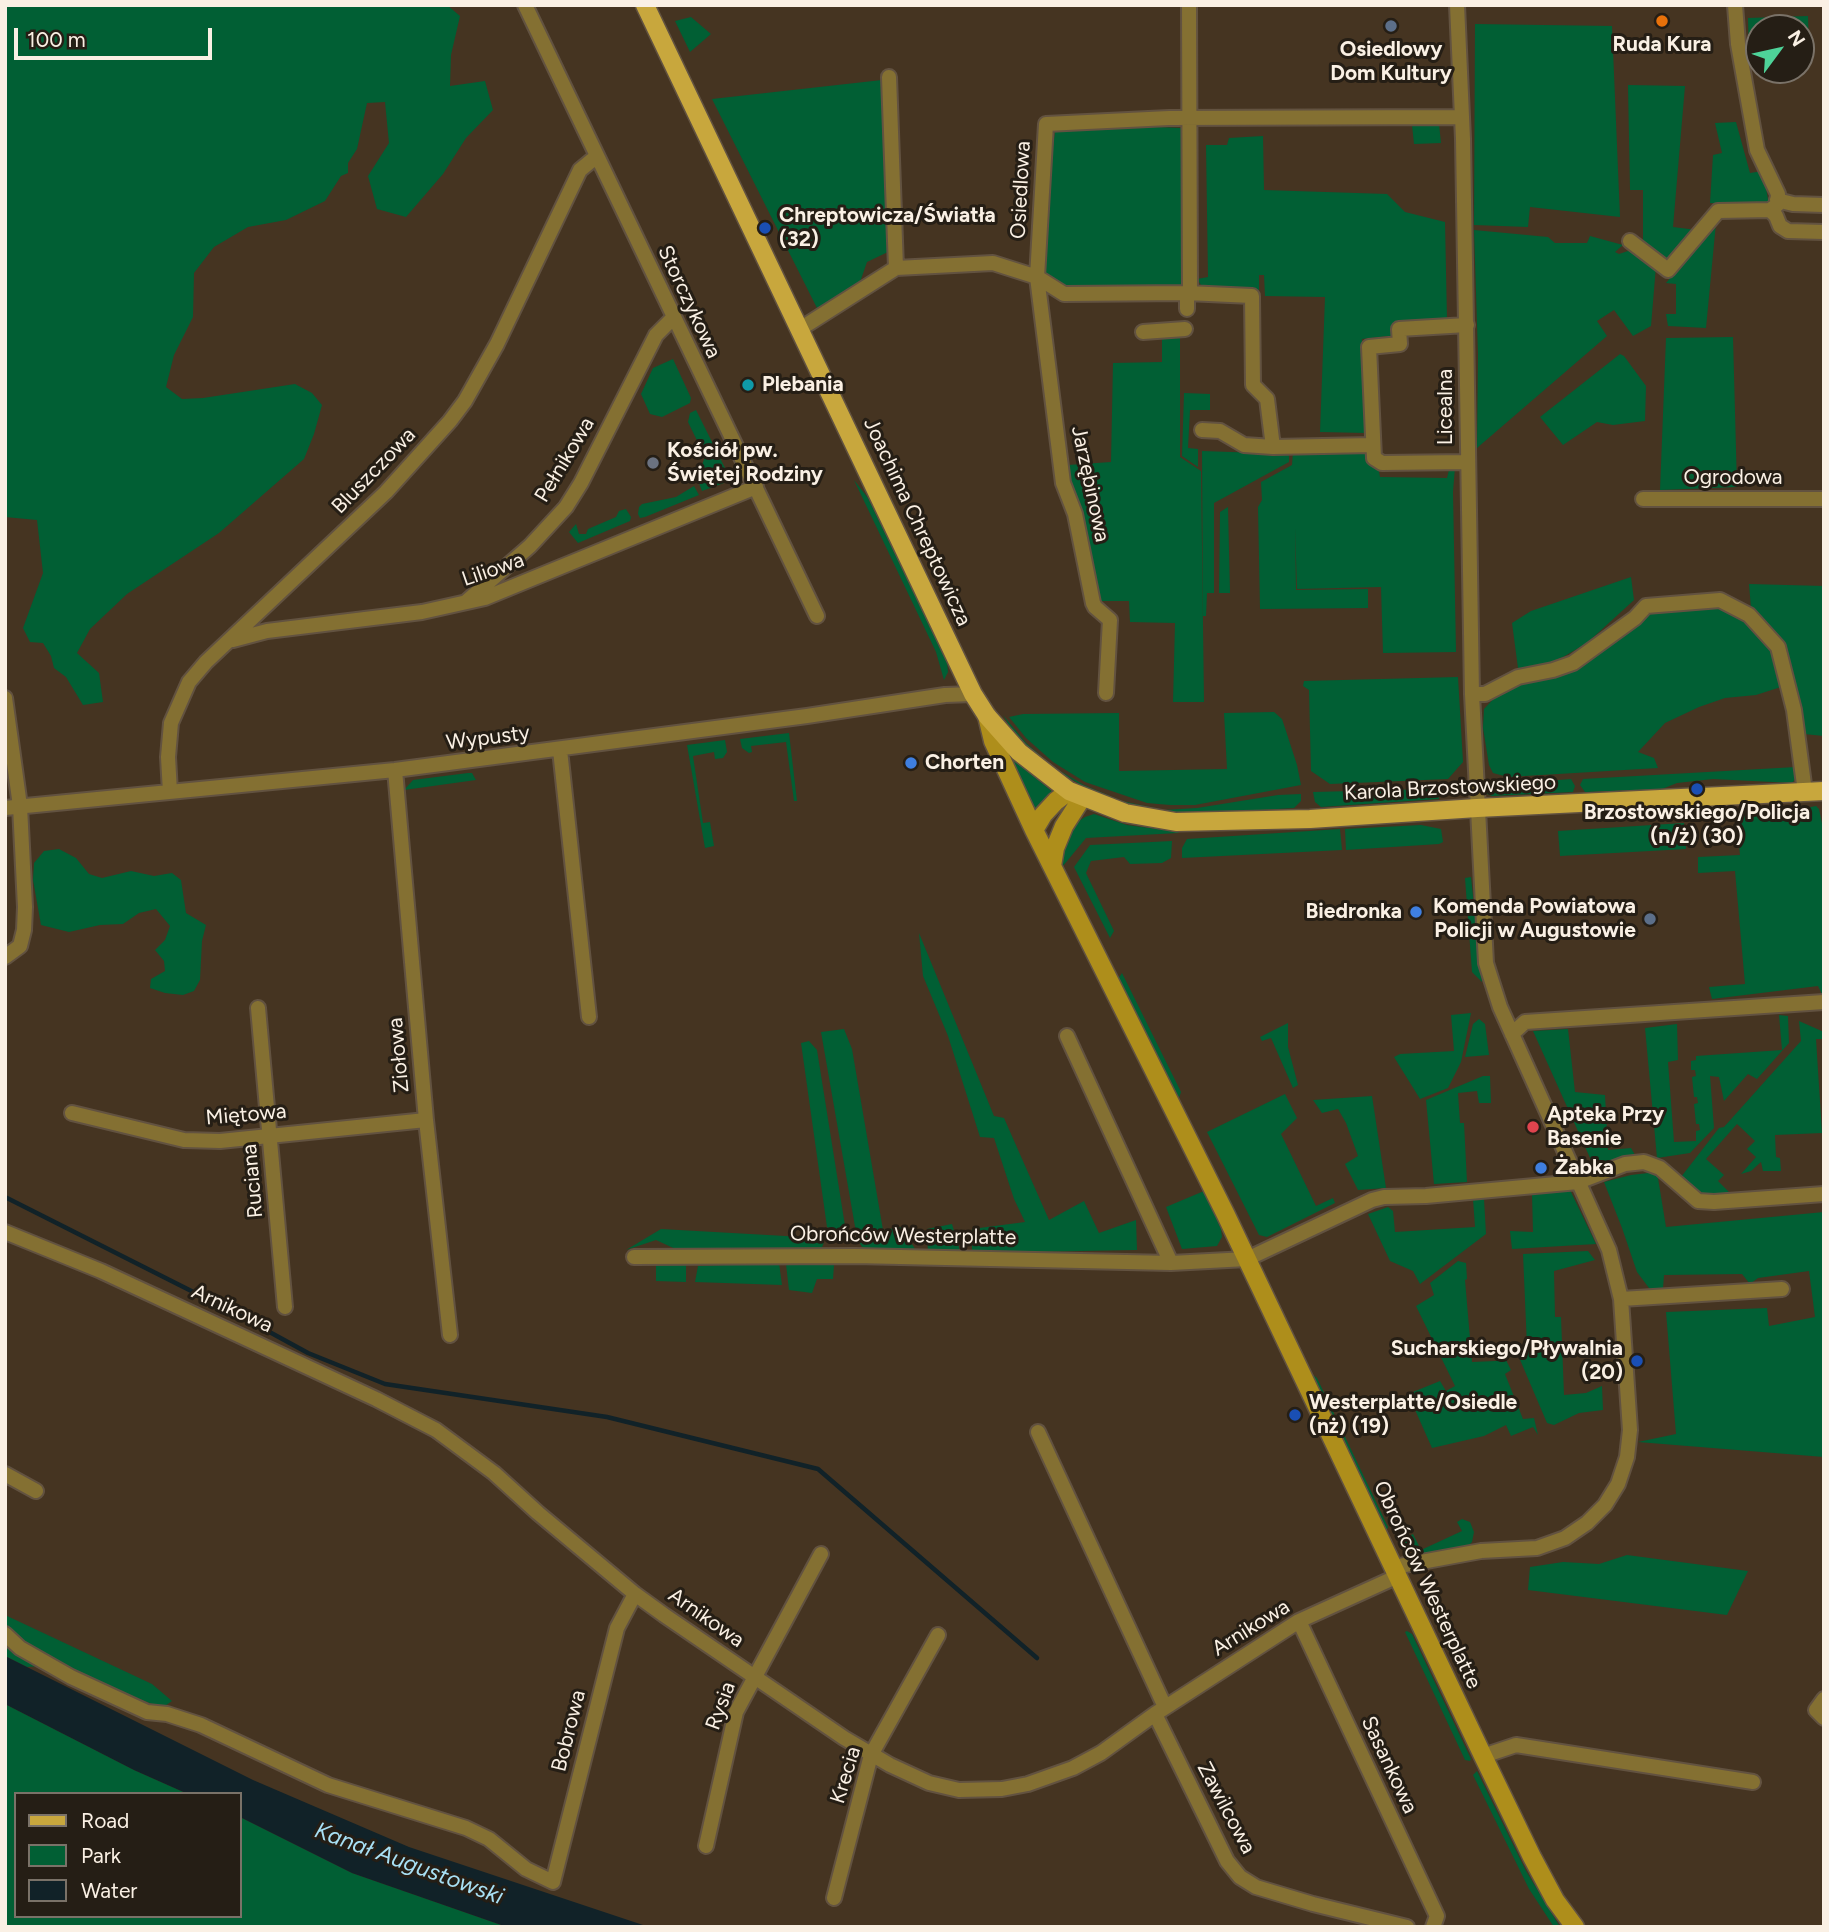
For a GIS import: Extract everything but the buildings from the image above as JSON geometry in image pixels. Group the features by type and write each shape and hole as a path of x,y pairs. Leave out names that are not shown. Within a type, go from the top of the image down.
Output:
{"main road":[{"name":"Joachima Chreptowicza","path":"645,5 974,694 987,716 1019,752 1075,795"},
{"name":"Obrońców Westerplatte","path":"987,716 993,741 1034,830 1168,1095 1532,1857 1555,1900 1575,1927"},
{"name":"Karola Brzostowskiego","path":"1075,795 1125,813 1176,822 1310,818 1824,791"},
{"path":"1034,830 1056,801 1075,795"},
{"path":"1052,866 1055,848 1075,795"}],"street":[{"name":"Storczykowa","path":"525,5 817,616"},
{"path":"1187,309 1189,5"},
{"name":"Licealna","path":"1457,5 1467,325 1472,694 1486,963 1491,985 1609,1250 1621,1299"},
{"path":"1735,5 1738,44 1757,150 1778,194 1776,216 1780,226 1788,231 1824,232"},
{"path":"888,76 896,268"},
{"name":"Osiedlowa","path":"1037,277 1046,124 1190,119 1462,117"},
{"name":"Bluszczowa","path":"170,792 168,757 171,723 189,682 206,662 386,492 450,421 465,401 497,344 580,170 597,156"},
{"path":"1630,241 1668,270 1718,211 1775,205 1824,205"},
{"path":"800,328 896,268 993,263 1037,277 1064,294 1188,293 1258,296 1253,385 1267,399 1273,447"},
{"name":"Jarzębinowa","path":"1037,277 1063,483 1075,514 1094,607 1110,620 1106,693"},
{"name":"Pełnikowa","path":"466,602 526,550 571,499 656,335 673,318"},
{"path":"1467,325 1399,329 1400,344 1368,347 1374,458 1382,463 1467,462"},
{"path":"1143,332 1185,329"},
{"path":"1202,430 1220,431 1244,445 1373,445"},
{"name":"Liliowa","path":"229,641 267,631 422,612 485,598 756,487"},
{"name":"Ogrodowa","path":"1643,499 1824,499"},
{"path":"526,550 541,576"},
{"path":"1472,694 1485,694 1518,677 1573,663 1636,618 1646,606 1720,600 1749,615 1778,647 1794,710 1805,792"},
{"name":"Wypusty","path":"13,807 395,770 560,750 945,695 974,694"},
{"path":"5,698 13,807 25,906 20,946 5,957"},
{"path":"560,750 589,1017"},
{"name":"Ziołowa","path":"395,770 426,1120 450,1335"},
{"path":"1512,1034 1525,1021 1824,1002"},
{"name":"Ruciana","path":"258,1008 285,1307"},
{"path":"1067,1035 1171,1263"},
{"name":"Miętowa","path":"72,1113 184,1140 219,1141 426,1120"},
{"name":"Obrońców Westerplatte","path":"634,1256 855,1256 1171,1263 1247,1259 1372,1200 1384,1197 1426,1196 1578,1182 1625,1164 1644,1162 1660,1168 1698,1201 1824,1194"},
{"name":"Arnikowa","path":"5,1232 113,1276 376,1399 436,1430 494,1473 635,1594 754,1677 871,1755 929,1783 959,1790 1002,1789 1028,1784 1073,1769 1299,1621 1396,1572 1481,1551 1537,1548 1565,1538 1587,1523 1605,1505 1618,1484 1627,1457 1630,1430 1621,1299"},
{"path":"1621,1299 1782,1289"},
{"name":"Zawilcowa","path":"1038,1432 1227,1861 1240,1877 1256,1886 1408,1927"},
{"path":"5,1474 36,1491"},
{"name":"Rysia","path":"706,1846 736,1712 821,1554"},
{"name":"Bobrowa","path":"5,1634 20,1648 71,1677 147,1712 167,1714 201,1725 328,1784 466,1828 489,1839 526,1869 553,1882 617,1628 635,1594"},
{"name":"Sasankowa","path":"1299,1621 1437,1916 1433,1927"},
{"name":"Krecia","path":"834,1898 871,1755 938,1635"},
{"path":"1824,1699 1816,1710 1824,1718"},
{"path":"1483,1756 1516,1745 1754,1782"}],"green space":[{"path":"5,5 447,5 460,16 451,55 450,86 485,81 493,110 466,138 443,174 406,217 377,209 368,176 389,143 385,102 367,103 357,149 348,163 348,173 341,176 325,201 286,220 248,227 214,247 194,273 193,317 174,355 166,387 182,399 295,384 312,393 322,405 304,459 219,533 127,594 90,629 77,653 99,673 103,702 83,705 66,677 54,668 43,643 30,642 23,628 43,573 37,520 5,517"},
{"path":"691,17 711,34 690,52 675,21"},
{"path":"1475,24 1612,26 1620,217 1530,207 1528,227 1474,225"},
{"path":"882,80 890,251 867,262 859,285 818,310 712,99"},
{"path":"1628,85 1685,86 1673,227 1697,230 1672,259 1664,258 1630,241 1643,241 1643,190 1630,190"},
{"path":"1736,122 1750,173 1763,171 1769,205 1710,203 1713,155 1722,153 1715,123"},
{"path":"1056,123 1181,128 1182,291 1064,294 1037,277"},
{"path":"1439,124 1441,143 1414,144 1412,125"},
{"path":"1263,136 1264,190 1387,194 1405,212 1445,222 1447,320 1398,335 1362,339 1367,433 1320,432 1325,297 1265,296 1264,275 1259,275 1259,290 1203,288 1197,279 1208,277 1206,145 1227,145 1229,138"},
{"path":"1716,223 1706,328 1668,326 1666,314 1676,314 1676,284 1666,283"},
{"path":"1474,230 1548,237 1555,243 1587,243 1590,236 1623,245 1615,252 1619,254 1628,251 1644,254 1656,266 1651,326 1633,336 1614,310 1597,321 1607,336 1477,448 1478,354"},
{"path":"1180,334 1180,457 1201,471 1204,702 1173,702 1175,623 1130,622 1129,601 1099,601 1091,581 1068,465 1111,462 1113,363 1162,362 1162,336"},
{"path":"1733,337 1737,487 1660,490 1666,338"},
{"path":"1620,354 1646,386 1645,421 1613,425 1597,422 1563,445 1540,417"},
{"path":"673,359 691,398 690,403 662,417 650,414 641,394 653,368"},
{"path":"1184,393 1210,394 1210,410 1190,410 1188,448 1198,449 1198,467 1182,456"},
{"path":"696,410 727,472 724,483 702,491 697,478 705,457 688,422 690,413"},
{"path":"1359,450 1366,453 1369,465 1378,466 1380,477 1447,478 1450,466 1455,467 1453,492 1456,652 1383,653 1381,587 1297,589 1295,528 1296,590 1368,589 1368,608 1260,609 1258,507 1262,500 1261,482 1292,465 1293,452"},
{"path":"1202,451 1289,454 1289,462 1214,503 1214,593 1207,593 1206,616 1203,616"},
{"path":"854,480 868,498 947,662 948,672 944,680 936,652"},
{"path":"694,486 699,495 640,518 639,507 642,504 676,497"},
{"path":"1228,507 1230,593 1219,593 1220,512"},
{"path":"626,509 631,517 630,521 578,543 569,532 576,524 579,534 586,534 588,529 616,517 619,511"},
{"path":"1631,577 1634,600 1587,643 1530,671 1518,668 1512,623 1531,611"},
{"path":"1749,584 1824,586 1824,736 1804,734 1764,622 1751,608"},
{"path":"1702,607 1734,611 1753,623 1775,653 1784,686 1756,695 1725,698 1665,723 1638,752 1654,758 1658,768 1508,777 1493,773 1489,765 1483,728 1484,709 1500,692 1514,684 1547,678 1646,616 1662,610"},
{"path":"1458,677 1463,762 1448,779 1330,784 1311,771 1309,690 1303,686 1304,681"},
{"path":"1274,712 1282,719 1301,785 1195,805 1147,803 1085,782 1053,762 1026,738 1009,717 1023,714 1119,713 1119,771 1227,769 1224,713"},
{"path":"1003,715 1026,743 1055,768 1084,785 1122,801 1164,810 1197,808 1278,795 1301,794 1301,801 1294,808 1224,812 1174,812 1129,804 1081,785 1047,764 1015,735"},
{"path":"789,733 797,801 794,801 786,742 751,746 752,752 749,753 742,748 740,739"},
{"path":"725,740 727,752 723,758 715,759 714,752 693,756 703,823 710,822 714,846 705,848 687,745"},
{"path":"1009,756 1054,793 1036,815"},
{"path":"1796,767 1798,776 1792,783 1713,779 1677,783 1662,789 1585,792 1580,785 1583,779"},
{"path":"472,773 476,780 404,790 413,780"},
{"path":"1571,779 1575,786 1573,792 1492,796 1485,793 1482,786"},
{"path":"1431,789 1437,792 1439,799 1321,807 1315,802 1313,792"},
{"path":"1816,806 1824,833 1824,998 1818,986 1712,999 1709,987 1745,984 1735,871 1698,873 1698,857 1740,855 1736,814 1766,816"},
{"path":"1094,814 1127,825 1179,832 1086,838 1063,866 1061,857 1073,825"},
{"path":"1684,823 1686,849 1560,856 1558,831"},
{"path":"1421,825 1441,829 1443,842 1346,850 1345,829"},
{"path":"1340,829 1342,850 1182,858 1182,848 1187,839"},
{"path":"1172,841 1171,858 1162,863 1130,864 1124,857 1091,861 1086,873 1114,931 1110,938 1074,867 1090,845"},
{"path":"59,849 76,858 89,874 102,878 131,871 154,876 172,873 181,880 186,913 206,925 202,941 200,980 194,991 183,995 150,988 151,979 165,971 164,961 155,950 165,940 170,926 156,909 139,913 123,924 100,925 69,932 41,925 33,880 34,863 44,851"},
{"path":"1471,877 1482,982 1472,972 1465,878"},
{"path":"919,933 994,1116 1004,1118 1049,1220 1084,1201 1099,1233 1136,1220 1137,1250 972,1253 972,1229 1025,1222 1014,1199 994,1138 980,1137 948,1036 923,976"},
{"path":"1122,973 1181,1092 1179,1098 1121,986 1118,979"},
{"path":"1471,1013 1461,1062 1448,1088 1420,1099 1394,1057 1400,1054 1454,1051 1451,1015"},
{"path":"1779,1015 1788,1016 1789,1043 1757,1079 1748,1074 1724,1101 1719,1077 1710,1076 1714,1128 1690,1153 1657,1158 1645,1028 1677,1024 1678,1060 1668,1062 1674,1142 1696,1141 1696,1131 1700,1130 1699,1124 1696,1124 1694,1104 1698,1103 1697,1097 1694,1097 1692,1077 1696,1076 1695,1070 1691,1070 1691,1061 1696,1060 1696,1056 1782,1050"},
{"path":"1479,1019 1485,1024 1489,1055 1465,1057 1473,1024"},
{"path":"1799,1021 1824,1032 1824,1039 1816,1039 1822,1133 1775,1135 1776,1157 1780,1158 1781,1171 1763,1171 1761,1162 1751,1171 1741,1174 1756,1157 1747,1149 1755,1141 1737,1124 1706,1159 1724,1175 1718,1181 1731,1194 1710,1197 1702,1193 1681,1177 1719,1128 1724,1127 1801,1041"},
{"path":"1288,1023 1288,1047 1298,1085 1293,1088 1271,1038 1262,1041 1260,1037"},
{"path":"844,1029 852,1049 883,1230 907,1226 910,1241 917,1252 872,1252 862,1247 857,1238 821,1032"},
{"path":"1568,1029 1575,1092 1605,1095 1608,1150 1631,1148 1635,1155 1595,1169 1533,1031"},
{"path":"809,1041 817,1050 846,1232 843,1236 827,1227 801,1043"},
{"path":"1483,1076 1490,1076 1491,1103 1479,1103 1477,1091 1458,1093 1460,1123 1464,1123 1467,1182 1434,1184 1426,1100"},
{"path":"1285,1094 1297,1118 1281,1134 1316,1206 1333,1198 1335,1203 1267,1237 1259,1235 1207,1132"},
{"path":"1372,1096 1386,1188 1358,1190 1345,1164 1358,1156 1346,1123 1338,1109 1322,1113 1313,1100"},
{"path":"1657,1172 1666,1227 1824,1212 1824,1457 1638,1442 1676,1434 1666,1312 1767,1308 1769,1326 1815,1317 1809,1271 1758,1278 1750,1284 1742,1274 1664,1275 1663,1288 1652,1292 1637,1272 1604,1182"},
{"path":"1570,1190 1596,1244 1512,1249 1510,1231 1533,1232 1532,1194"},
{"path":"1204,1191 1222,1237 1217,1246 1182,1249 1166,1207"},
{"path":"1473,1199 1484,1199 1486,1234 1420,1284 1413,1271 1390,1261 1368,1214 1388,1207 1393,1211 1395,1232 1475,1227"},
{"path":"952,1224 961,1254 928,1253 927,1229"},
{"path":"661,1229 821,1238 824,1242 821,1250 682,1252 656,1240 626,1250"},
{"path":"1588,1251 1595,1260 1554,1271 1555,1317 1561,1317 1564,1395 1586,1393 1602,1386 1603,1410 1579,1413 1554,1425 1547,1423 1518,1355 1518,1347 1527,1346 1523,1254"},
{"path":"1458,1261 1466,1263 1472,1362 1496,1361 1504,1356 1511,1370 1505,1374 1523,1419 1534,1418 1538,1435 1533,1427 1511,1436 1506,1425 1484,1436 1432,1448 1408,1394 1440,1381 1446,1391 1455,1386 1416,1306 1434,1295 1430,1283"},
{"path":"686,1263 686,1282 656,1281 656,1265"},
{"path":"779,1263 782,1285 695,1282 698,1266"},
{"path":"786,1264 834,1265 833,1279 817,1279 812,1293 789,1290"},
{"path":"1307,1370 1317,1378 1388,1527 1386,1532"},
{"path":"1462,1519 1470,1522 1474,1532 1472,1542 1465,1549 1417,1555 1416,1551 1406,1548 1400,1541 1413,1534 1421,1550 1462,1531 1457,1522"},
{"path":"1627,1555 1748,1571 1727,1615 1528,1590 1530,1567 1563,1562 1599,1564"},
{"path":"5,1615 152,1684 172,1701 162,1708 55,1665 27,1667 5,1656"},
{"path":"1405,1632 1412,1634 1470,1761 1465,1760"},
{"path":"5,1704 134,1770 184,1792 14,1792 14,1918 242,1918 242,1818 352,1873 507,1927 5,1927"},
{"path":"1477,1771 1526,1871 1560,1927 1554,1927 1529,1889 1473,1775"}],"water":[{"name":"Kanał Augustowski","path":"5,1656 253,1780 409,1847 649,1927 507,1927 352,1873 242,1818 242,1792 184,1792 134,1770 5,1704"}],"waterway":[{"path":"5,1197 308,1353 385,1384 607,1417 818,1469 1037,1658"}],"place":[{"name":"Ruda Kura","path":"1662,21"},
{"name":"Osiedlowy Dom Kultury","path":"1391,26"},
{"name":"Chreptowicza/Światła (32)","path":"765,228"},
{"name":"Plebania","path":"748,385"},
{"name":"Kościół pw. Świętej Rodziny","path":"653,463"},
{"name":"Chorten","path":"911,763"},
{"name":"Brzostowskiego/Policja (n/ż) (30)","path":"1697,789"},
{"name":"Biedronka","path":"1416,912"},
{"name":"Komenda Powiatowa Policji w Augustowie","path":"1650,919"},
{"name":"Apteka Przy Basenie","path":"1533,1127"},
{"name":"Żabka","path":"1541,1168"},
{"name":"Sucharskiego/Pływalnia (20)","path":"1637,1361"},
{"name":"Westerplatte/Osiedle (nż) (19)","path":"1295,1415"}]}
